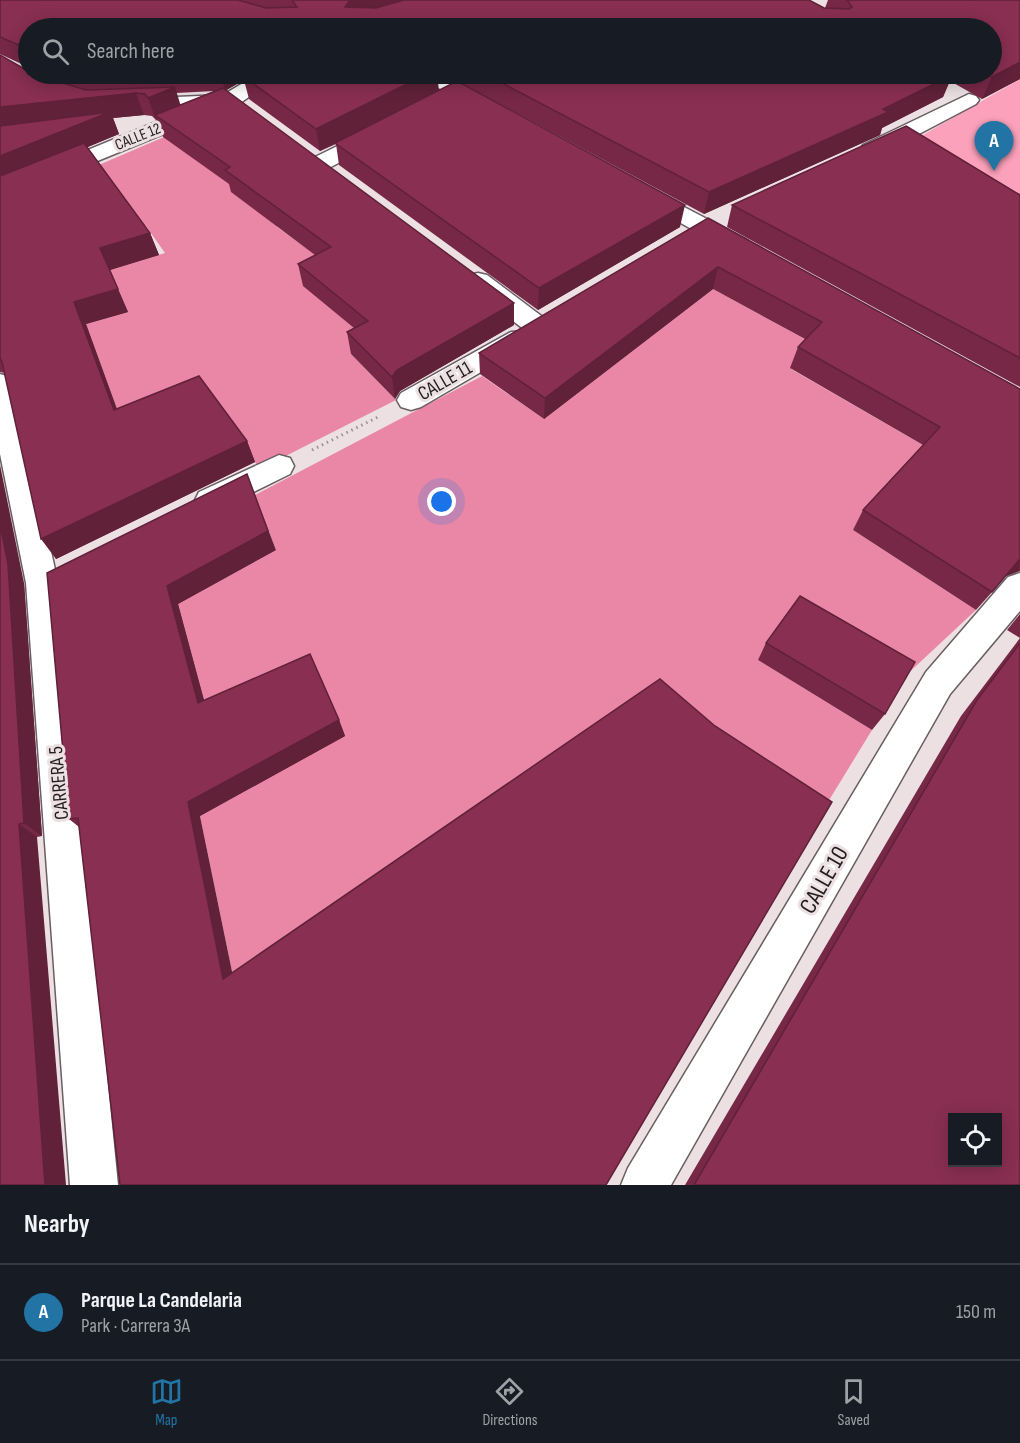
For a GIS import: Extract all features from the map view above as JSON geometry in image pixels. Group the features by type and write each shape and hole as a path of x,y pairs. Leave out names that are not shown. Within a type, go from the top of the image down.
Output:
{"street":[{"name":"CALLE 12","path":"0,194 185,118 240,106 262,84"},
{"path":"437,84 449,96 510,119"},
{"path":"845,162 909,144 959,95"},
{"path":"117,103 240,106"},
{"path":"104,128 185,118"},
{"path":"338,178 310,158 399,122"},
{"path":"623,181 756,254"},
{"name":"CALLE 11","path":"411,400 549,321 462,270"},
{"name":"CARRERA 5","path":"0,384 57,575 94,1185"},
{"path":"186,512 279,466"},
{"name":"CALLE 10","path":"645,1185 938,683 1020,587"}],"path":[{"name":"CALLE 11","path":"279,466 411,400"}],"shaded area":[{"path":"1020,79 1020,204 916,139"},
{"path":"227,110 265,136 277,227 306,248 370,214 405,291 351,354 396,400 260,469 208,398 125,432 86,324 128,312 110,270 165,253 146,226 76,247 94,167"},
{"path":"713,289 814,344 791,369 928,448 853,530 976,610 902,679 758,660 872,730 820,815 235,986 200,816 345,735 209,719 178,604 276,550 255,495 482,376 544,419"}],"building":[{"path":"0,0 238,0 266,8 297,7 292,0 350,0 345,7 376,8 404,0 809,0 824,8 849,9 852,7 846,0 1020,0 1020,62 1002,72 1002,18 18,18 18,45 0,37"},
{"path":"0,55 18,65 18,84 66,84 86,90 175,87 148,98 145,94 136,93 0,107"},
{"path":"254,84 407,84 316,129"},
{"path":"451,84 463,84 685,205 539,288 335,143"},
{"path":"504,84 934,84 883,109 888,112 709,192"},
{"path":"223,88 514,303 397,370 392,377 347,332 368,321 298,264 331,247 225,170 230,167 155,115"},
{"path":"110,112 0,156 0,126"},
{"path":"906,126 1020,195 1020,358 732,205"},
{"path":"84,143 150,233 100,248 118,289 74,302 114,410 199,376 247,441 41,539 0,358 0,176"},
{"path":"708,218 1020,389 1020,559 992,592 863,510 940,427 798,347 822,322 718,267 545,398 479,353"},
{"path":"247,474 268,531 167,586 198,703 310,654 339,720 188,802 223,979 660,679 715,726 832,802 606,1185 120,1185 78,818 69,819 47,573"},
{"path":"0,524 8,564 24,823 19,824 45,1185 0,1185"},
{"path":"800,596 915,662 885,714 766,643"},
{"path":"1020,643 1020,1185 694,1185 977,700"}],"place":[{"name":"Parque La Candelaria","path":"994,171"}]}
